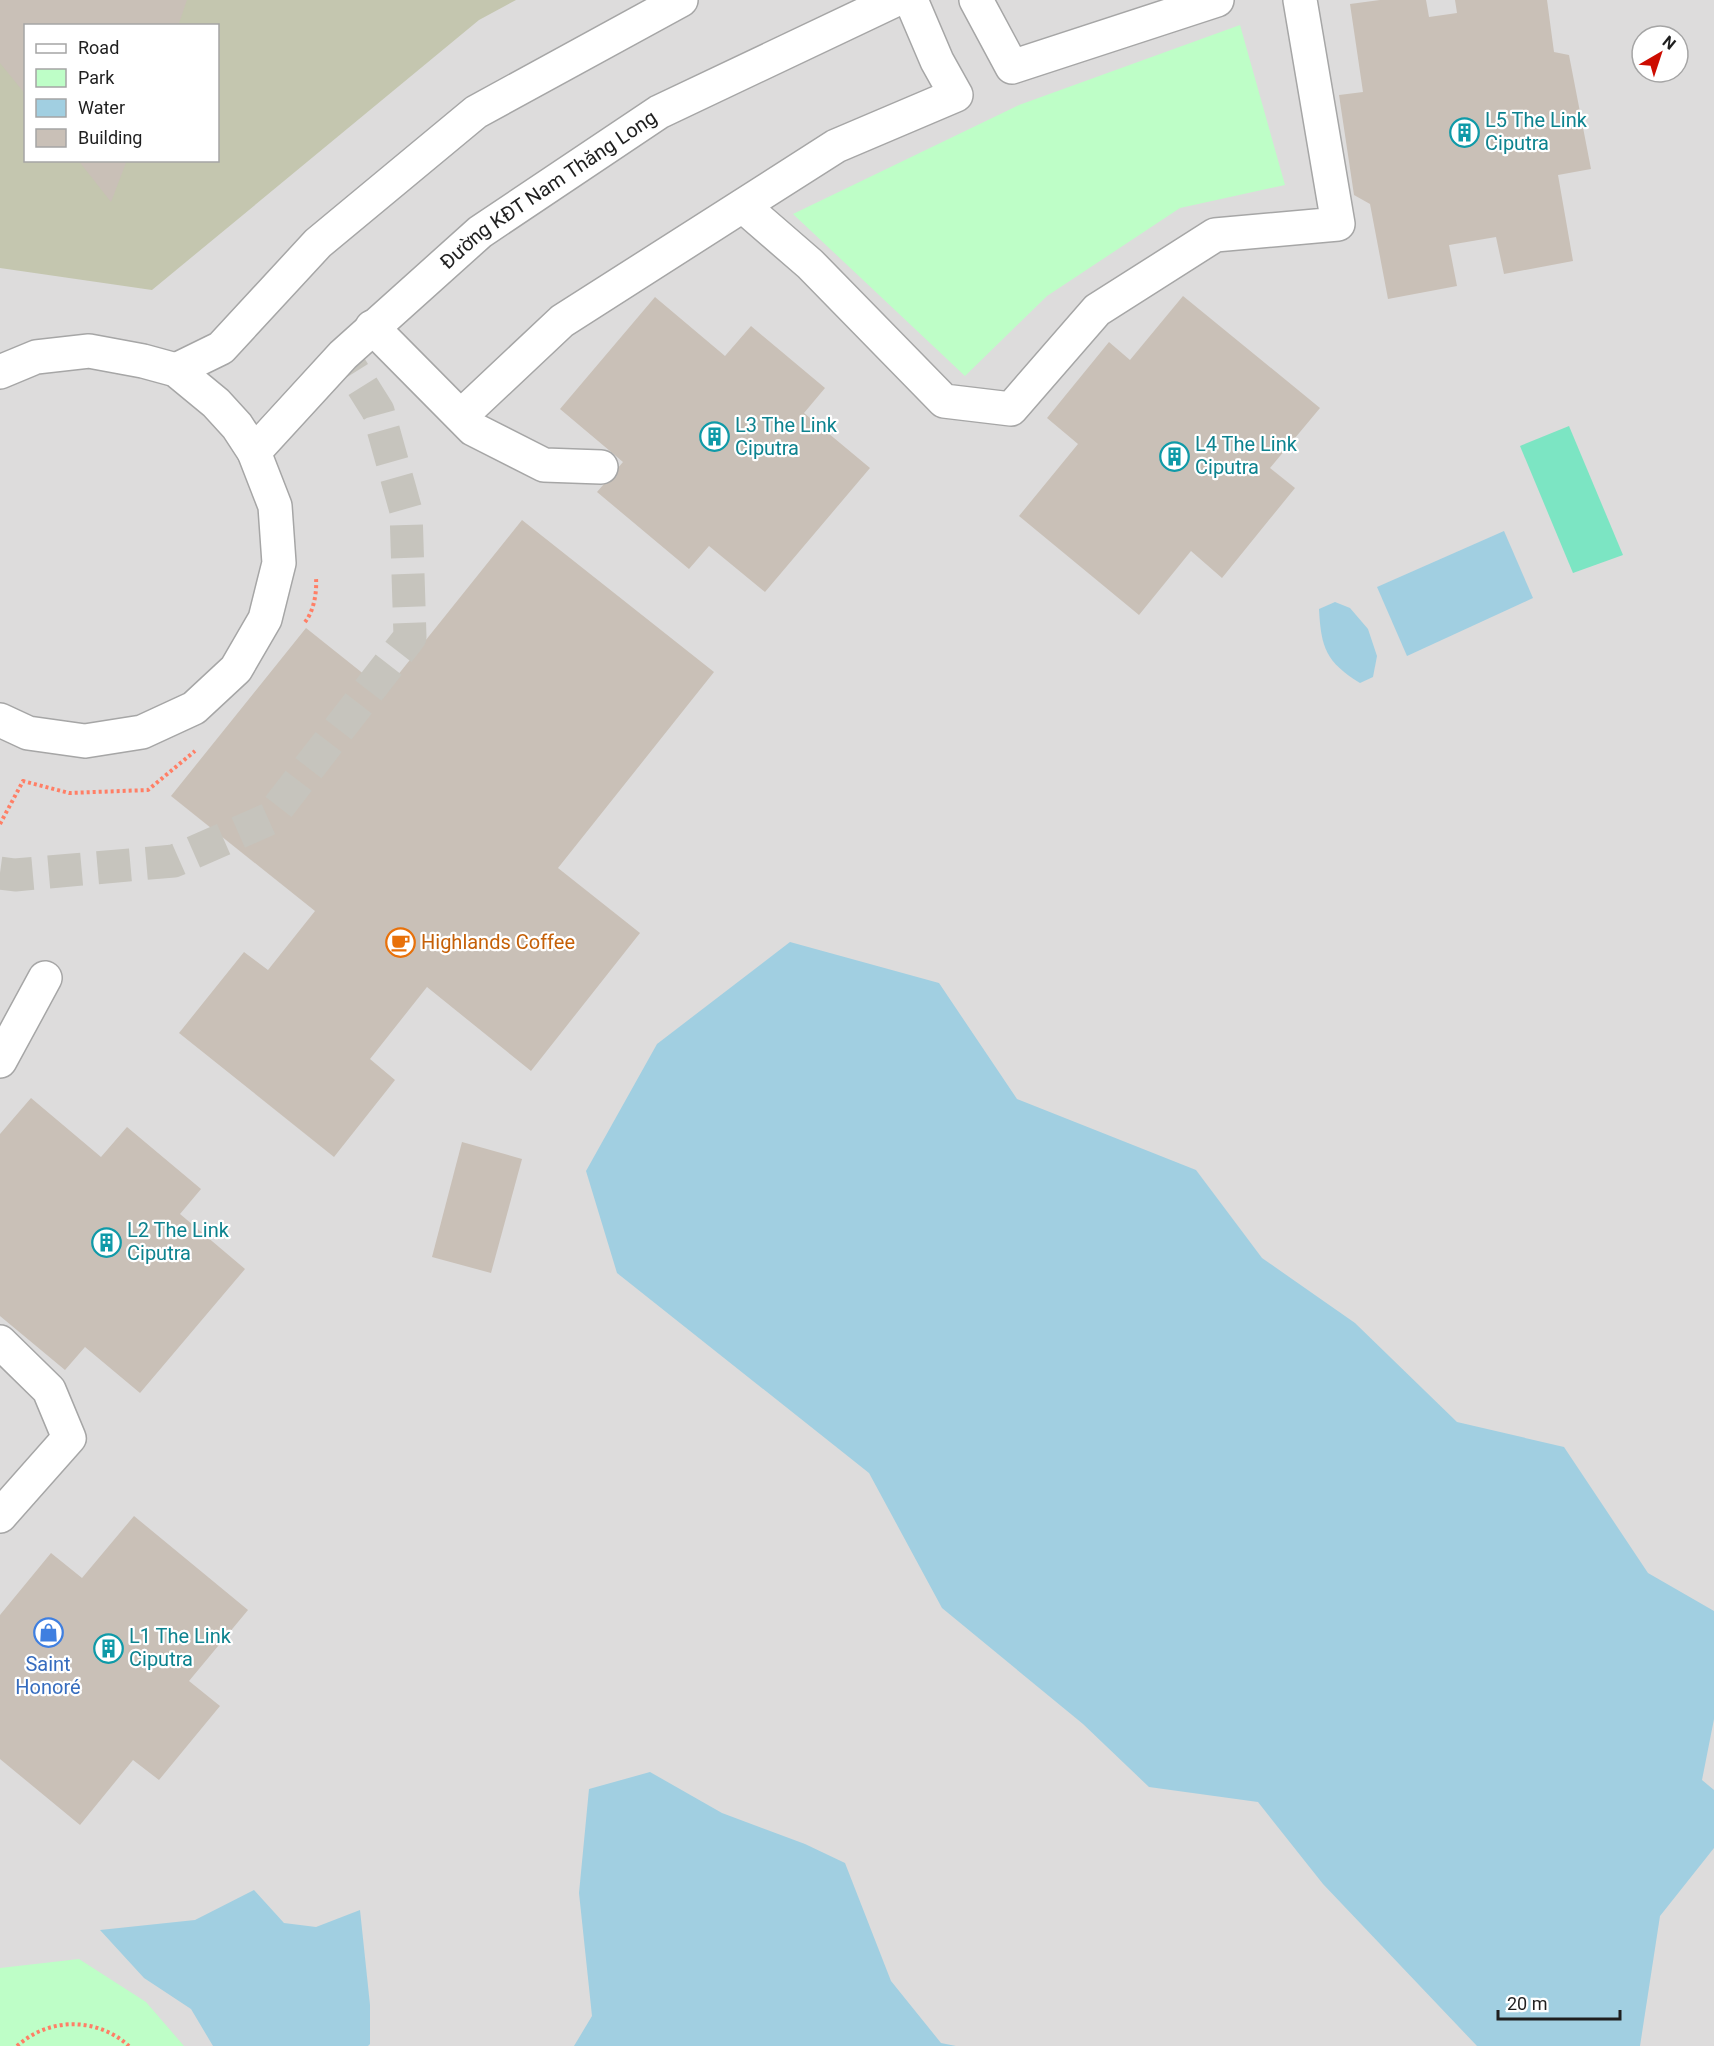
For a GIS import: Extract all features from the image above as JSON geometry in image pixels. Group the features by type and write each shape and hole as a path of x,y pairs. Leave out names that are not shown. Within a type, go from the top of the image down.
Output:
{"street":[{"path":"176,370 220,348 318,243 476,112 681,0"},
{"name":"Đường KĐT Nam Thăng Long","path":"254,452 343,355 480,232 658,112 895,0"},
{"path":"460,416 562,321 836,146 956,95 937,61 911,0"},
{"path":"976,0 1012,67 1217,0"},
{"path":"743,206 810,264 944,400 1011,409 1097,310 1215,235 1338,224 1300,0"},
{"path":"372,327 474,429 544,465 601,467"},
{"path":"0,372 36,357 89,351 176,370 216,403 237,426 254,452 275,506 279,563 265,619 236,669 194,708 142,732 85,741 9,727"},
{"path":"0,1061 45,978"},
{"path":"0,1342 49,1390 69,1438 0,1516"}],"path":[{"path":"17,2046 41,2030 68,2024 95,2026 119,2038 128,2046"}],"shaded area":[{"path":"0,0 1714,0 1714,2046 0,2046"},
{"path":"0,0 516,0 479,20 152,290 0,268"}],"green space":[{"path":"1240,25 1285,185 1180,208 1047,296 965,376 793,214 1019,105"},
{"path":"1569,426 1623,555 1573,573 1520,446"},
{"path":"79,1959 146,2002 184,2046 0,2046 0,1968"}],"water":[{"path":"1504,531 1533,598 1407,656 1377,587"},
{"path":"1335,602 1350,608 1368,629 1377,656 1373,677 1360,683 1333,661 1324,644 1319,609"},
{"path":"790,942 939,983 1017,1099 1196,1170 1262,1258 1355,1323 1457,1422 1564,1447 1648,1573 1714,1611 1714,1719 1702,1780 1714,1790 1714,1848 1660,1916 1640,2046 1477,2046 1323,1884 1258,1802 1149,1787 1083,1724 942,1608 869,1473 617,1273 586,1171 657,1044"},
{"path":"650,1772 722,1813 805,1844 845,1863 891,1981 941,2043 956,2046 574,2046 592,2016 579,1893 589,1789"},
{"path":"254,1890 284,1923 316,1927 360,1910 370,2005 370,2044 368,2046 213,2046 191,2009 144,1978 100,1930 195,1920"}],"building":[{"path":"0,0 187,0 179,24 24,24 24,93 0,63"},
{"name":"L5 The Link Ciputra","path":"1380,0 1426,0 1429,17 1457,13 1455,0 1547,0 1554,52 1569,55 1591,169 1558,175 1573,261 1504,274 1496,237 1449,245 1457,286 1388,299 1370,204 1354,195 1339,95 1363,92 1350,4"},
{"path":"80,162 126,162 111,202"},
{"name":"L4 The Link Ciputra","path":"1183,296 1320,408 1270,468 1295,488 1222,578 1191,551 1139,615 1019,516 1078,444 1047,418 1109,342 1130,360"},
{"name":"L3 The Link Ciputra","path":"655,297 725,356 751,326 825,388 804,413 870,468 765,592 709,546 689,569 597,492 623,462 560,409"},
{"path":"522,520 714,672 558,868 640,933 531,1071 427,987 370,1059 395,1080 334,1157 179,1033 244,952 268,970 315,911 171,796 306,628 385,691"},
{"name":"L2 The Link Ciputra","path":"31,1098 101,1157 127,1127 201,1189 180,1214 245,1269 140,1393 85,1347 65,1370 0,1316 0,1134"},
{"path":"462,1142 522,1159 491,1273 432,1257"},
{"name":"L1 The Link Ciputra","path":"134,1516 248,1610 189,1681 220,1706 159,1780 133,1760 80,1825 0,1759 0,1615 51,1553 82,1578"}],"tunnel":[{"path":"0,873 15,875 174,861 269,819 410,637 406,511 378,411 343,355"}],"place":[{"name":"L5 The Link Ciputra","path":"1464,132"},
{"name":"L3 The Link Ciputra","path":"714,437"},
{"name":"L4 The Link Ciputra","path":"1174,456"},
{"name":"Highlands Coffee","path":"400,942"},
{"name":"L2 The Link Ciputra","path":"106,1242"},
{"name":"Saint Honoré","path":"48,1633"},
{"name":"L1 The Link Ciputra","path":"108,1648"}]}
